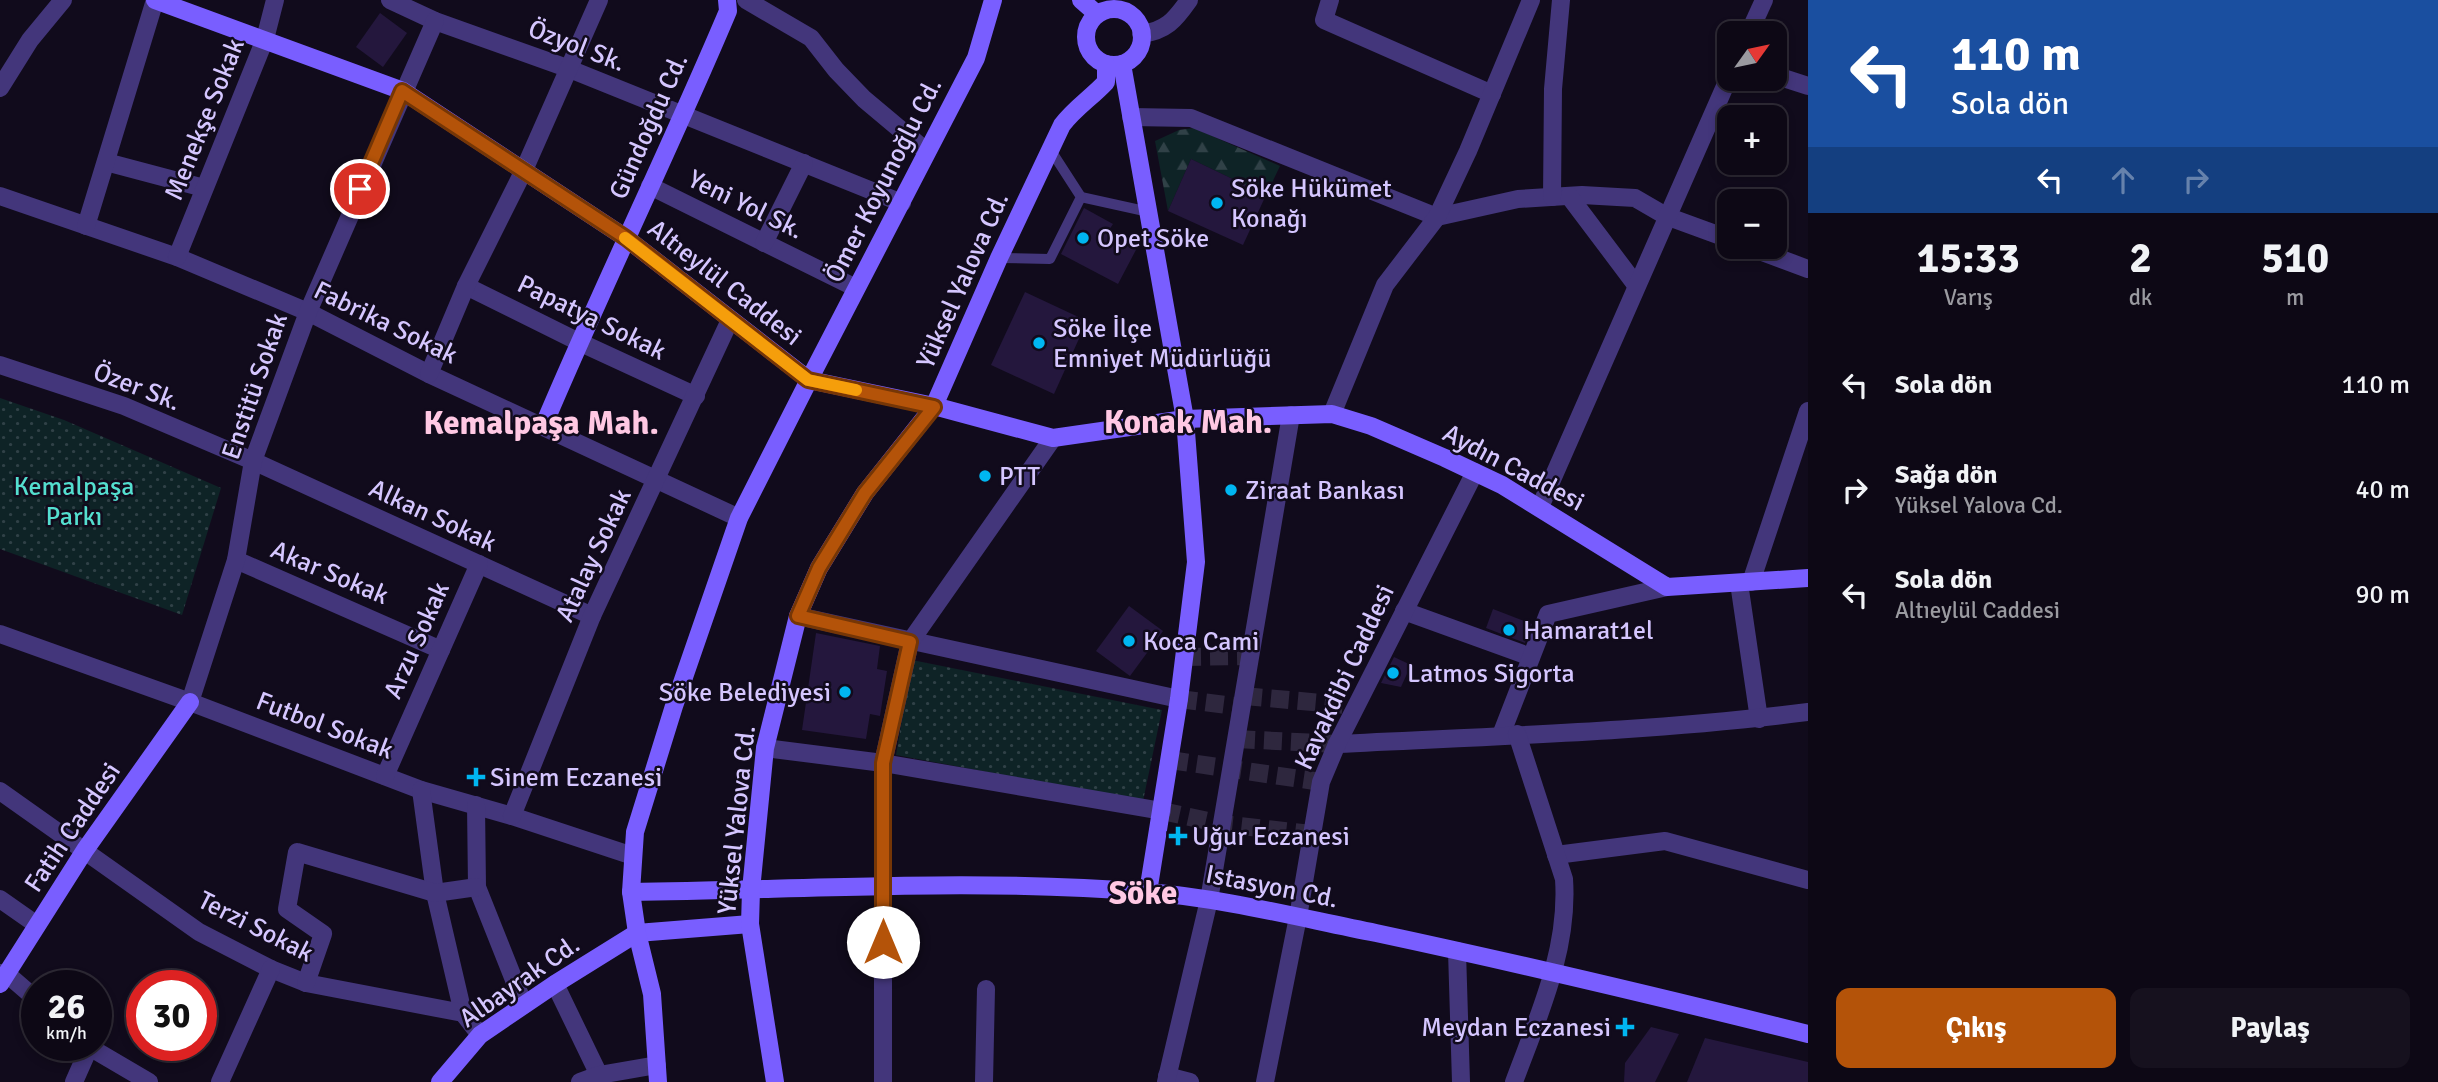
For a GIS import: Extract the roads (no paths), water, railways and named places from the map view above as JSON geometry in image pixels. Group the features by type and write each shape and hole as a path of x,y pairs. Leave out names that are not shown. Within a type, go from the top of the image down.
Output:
{"main road":[{"name":"Altıeylül Caddesi","path":"155,0 402,91 626,238 808,380 934,407 1053,438 1185,419"},
{"name":"Gündoğdu Cd.","path":"543,426 684,115 727,11 727,0"},
{"name":"Ömer Koyunoğlu Cd.","path":"657,1073 652,994 636,933 631,892 635,832 674,706 739,518 976,58 993,0"},
{"path":"1081,0 1103,8 1133,8 1141,34 1141,44 1137,53 1114,64"},
{"path":"1103,8 1091,20 1086,38 1091,54 1114,64 1131,117 1185,419 1196,562 1179,699 1148,892"},
{"name":"Yüksel Yalova Cd.","path":"775,1082 750,924 751,890 765,748 798,616 819,568 865,493 934,407 999,258 1062,125 1075,107 1092,97 1105,82 1114,64"},
{"name":"Aydın Caddesi","path":"1185,419 1332,414 1371,426 1475,472 1540,508 1667,587"},
{"path":"1667,587 1808,579"},
{"name":"Fatih Caddesi","path":"2,977 85,850 190,702"},
{"name":"Istasyon Cd.","path":"631,892 1035,885 1148,892 1209,900 1298,917 1555,971 1808,1034"},
{"path":"636,933 750,924"},
{"name":"Albayrak Cd.","path":"440,1082 480,1035 636,933"}],"street":[{"path":"0,89 30,40 63,0"},
{"path":"86,226 155,0"},
{"name":"Menekşe Sokak","path":"177,257 265,39 275,0"},
{"name":"Özyol Sk.","path":"390,0 435,21 567,68 902,202"},
{"path":"429,374 466,286 524,170 599,0"},
{"path":"1141,34 1158,32 1169,24 1189,0"},
{"path":"1331,0 1324,20 1492,94"},
{"path":"1332,414 1385,285 1437,217 1531,0"},
{"path":"1561,0 1553,89 1560,197 1636,285"},
{"path":"1754,21 1764,0"},
{"path":"757,3 811,38 836,70 864,99 926,151"},
{"name":"Enstitü Sokak","path":"190,702 236,560 253,461 308,312 402,91 435,21"},
{"path":"1787,79 1808,86"},
{"path":"1540,508 1723,91"},
{"path":"1131,117 1191,118 1437,217 1518,199 1635,198 1667,216 1717,235"},
{"path":"106,162 204,188"},
{"path":"764,243 804,163"},
{"name":"Yeni Yol Sk.","path":"650,186 856,288"},
{"name":"Fabrika Sokak","path":"0,196 177,257 308,312 429,374 739,518"},
{"path":"1781,259 1808,269"},
{"name":"Papatya Sokak","path":"466,286 696,396"},
{"name":"Atalay Sokak","path":"512,816 592,616 730,320"},
{"name":"Özer Sk.","path":"0,365 124,406 253,461"},
{"path":"1759,719 1745,582 1808,411"},
{"path":"1189,1082 1167,1079 1209,900 1291,415"},
{"path":"883,1082 883,763 910,642 1053,438"},
{"name":"Alkan Sokak","path":"253,461 592,616"},
{"name":"Kavakdibi Caddesi","path":"1265,1082 1298,917 1321,782 1336,744 1475,472"},
{"name":"Akar Sokak","path":"236,560 441,649"},
{"name":"Arzu Sokak","path":"385,776 479,564"},
{"path":"1514,1082 1555,971 1566,903 1564,879 1556,855 1509,735 1531,657 1548,614 1667,587"},
{"path":"1404,611 1531,657"},
{"path":"798,616 1179,699"},
{"name":"Futbol Sokak","path":"0,634 190,702 421,790 512,816 633,856"},
{"path":"1336,744 1759,719 1808,712"},
{"path":"765,748 883,763 1162,811"},
{"path":"421,790 435,893 463,1013 480,1035"},
{"name":"Terzi Sokak","path":"0,791 200,932 271,969 306,983 463,1013"},
{"path":"476,806 477,887 524,1005"},
{"path":"1556,855 1665,841 1808,880"},
{"path":"306,983 323,934 287,909 297,852 435,893 477,887"},
{"path":"0,899 37,925"},
{"path":"0,916 37,925"},
{"path":"1457,951 1461,1082"},
{"path":"220,1082 271,969"},
{"path":"2,977 21,989"},
{"path":"555,984 599,1075"},
{"path":"984,1082 986,989"},
{"path":"112,1060 149,1082"},
{"path":"74,1082 82,1061"},
{"path":"579,1082 599,1075 657,1073"}],"lane":[{"path":"1050,149 1081,197 1149,212"},
{"path":"999,258 1050,259 1081,197"}],"tunnel":[{"path":"1183,657 1251,656"},
{"path":"1244,696 1356,706"},
{"path":"1179,699 1242,707"},
{"path":"1237,739 1337,744"},
{"path":"1170,760 1321,782"},
{"path":"1162,811 1222,824 1312,834"}],"place":[{"name":"Söke Hükümet Konağı","path":"1217,203"},
{"name":"Opet Söke","path":"1083,238"},
{"name":"Söke İlçe Emniyet Müdürlüğü","path":"1039,343"},
{"name":"PTT","path":"985,476"},
{"name":"Ziraat Bankası","path":"1231,490"},
{"name":"Hamarat1el","path":"1509,630"},
{"name":"Koca Cami","path":"1129,641"},
{"name":"Latmos Sigorta","path":"1393,673"},
{"name":"Söke Belediyesi","path":"845,692"},
{"name":"Sinem Eczanesi","path":"476,777"},
{"name":"Uğur Eczanesi","path":"1178,836"},
{"name":"Meydan Eczanesi","path":"1625,1027"}],"district":[{"name":"Konak Mah.","path":"1188,421"},
{"name":"Kemalpaşa Mah.","path":"541,422"},
{"name":"Söke","path":"1143,892"}],"park label":[{"name":"Kemalpaşa Parkı","path":"74,501"}]}
